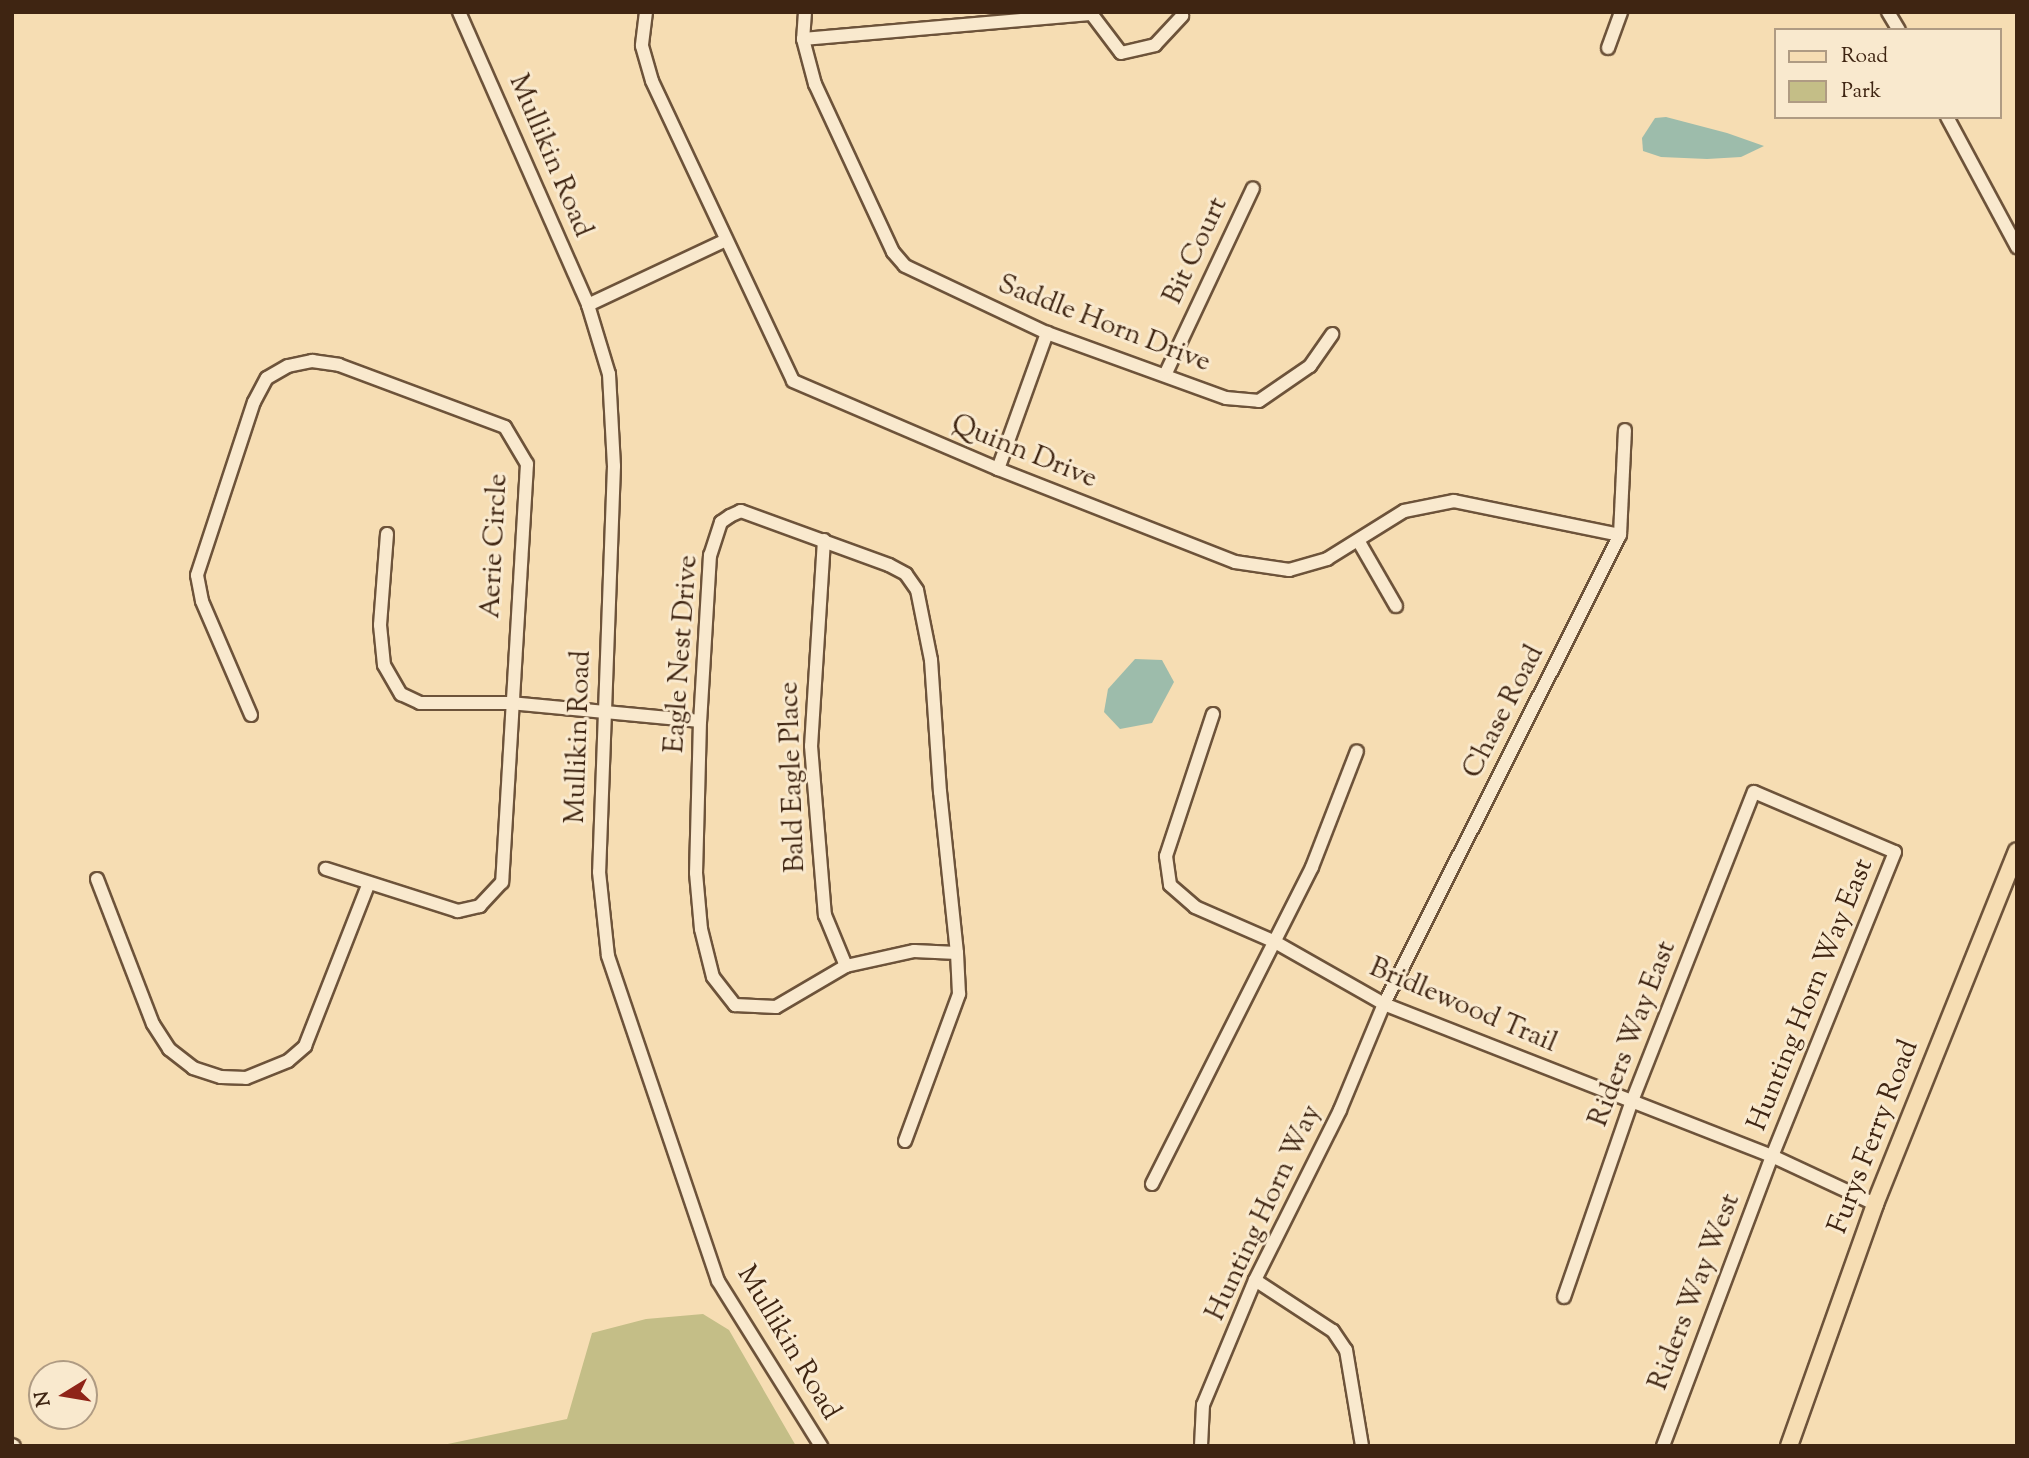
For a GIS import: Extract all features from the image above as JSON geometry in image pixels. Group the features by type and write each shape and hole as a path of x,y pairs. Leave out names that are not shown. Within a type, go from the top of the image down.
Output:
{"main road":[{"name":"Furys Ferry Road","path":"1789,1446 1875,1204 2017,850"}],"street":[{"name":"Quinn Drive","path":"646,12 642,46 652,81 724,241 793,381 998,469 1235,562 1289,570 1327,559 1359,542 1404,511 1454,501 1620,534"},
{"name":"Saddle Horn Drive","path":"805,12 803,39 815,84 893,252 905,266 1047,333 1166,373 1226,398 1259,401 1310,366 1332,334"},
{"path":"1608,48 1621,12"},
{"path":"1888,12 1898,28"},
{"path":"803,39 1090,13 1121,53 1155,45 1182,16"},
{"name":"Mullikin Road","path":"464,14 588,305 609,374 614,466 599,872 608,956 627,1021 718,1281 821,1446"},
{"path":"1948,119 2017,247"},
{"name":"Bit Court","path":"1166,373 1253,188"},
{"path":"588,305 724,241"},
{"path":"998,469 1047,333"},
{"name":"Aerie Circle","path":"251,715 202,601 197,575 254,402 267,378 288,366 312,360 339,365 505,427 527,464 510,703 502,882 480,906 458,911 326,869"},
{"name":"Chase Road","path":"1384,1004 1620,534 1625,430"},
{"name":"Eagle Nest Drive","path":"905,1142 956,1012 957,953 931,660 917,590 906,574 824,540 741,511 721,522 710,555 700,721 696,873 701,929 713,976 735,1005 776,1007 846,966 914,951 957,953"},
{"path":"387,534 380,625 391,682 401,694 420,703 510,703 700,721"},
{"name":"Bald Eagle Place","path":"824,540 811,746 825,915 846,966"},
{"path":"1359,542 1396,606"},
{"name":"Bridlewood Trail","path":"1213,714 1173,827 1166,856 1170,885 1195,907 1275,942 1384,1004 1772,1156 1875,1204"},
{"path":"1152,1184 1312,867 1357,751"},
{"name":"Hunting Horn Way East","path":"1754,792 1895,852 1772,1156"},
{"name":"Riders Way East","path":"1564,1297 1632,1101 1754,792"},
{"path":"97,879 153,1024 169,1049 193,1068 220,1077 246,1078 288,1061 305,1046 369,883"},
{"name":"Hunting Horn Way","path":"1201,1446 1203,1405 1255,1280 1340,1110 1384,1004"},
{"name":"Riders Way West","path":"1663,1446 1772,1156"},
{"path":"1255,1280 1333,1331 1346,1350 1362,1446"}],"green space":[{"path":"703,1314 729,1330 796,1446 438,1446 567,1419 592,1333 646,1319"}],"shaded area":[{"path":"1666,117 1764,146 1741,157 1707,159 1661,157 1643,151 1642,138 1655,118"},
{"path":"1135,659 1162,660 1174,682 1152,723 1120,729 1104,712 1108,689"}]}
